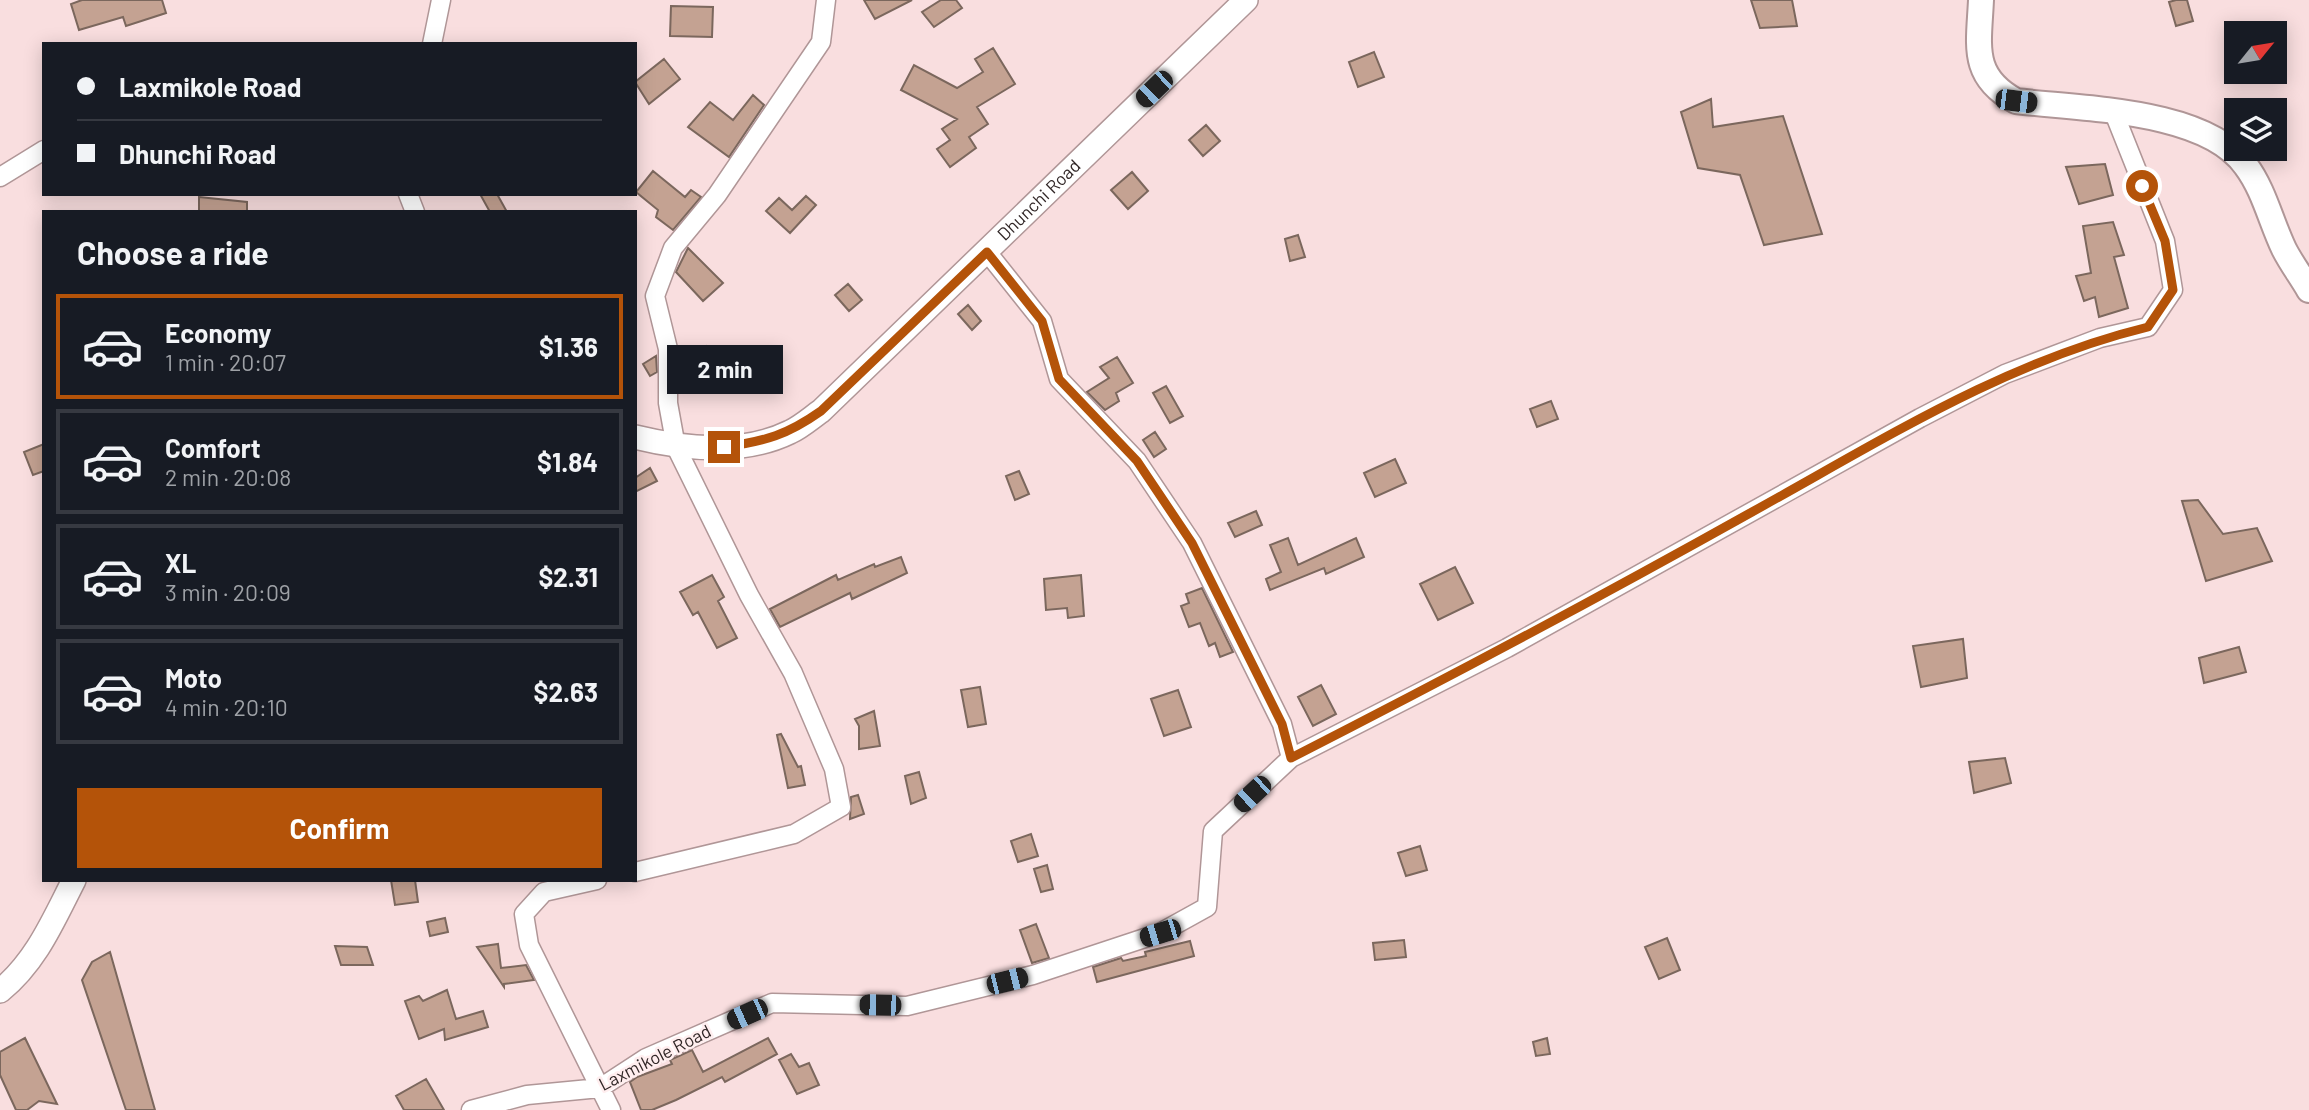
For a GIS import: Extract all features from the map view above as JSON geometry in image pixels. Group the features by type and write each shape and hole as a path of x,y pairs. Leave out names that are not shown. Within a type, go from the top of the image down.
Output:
{"main road":[{"path":"1981,0 1981,60 1996,90 2016,101 2166,120 2196,128 2224,144 2246,165 2284,250 2309,290"}],"street":[{"path":"432,42 441,0"},
{"path":"637,872 794,834 841,807 834,769 793,673 743,583 676,447 668,403 668,349 655,296 673,248 717,195 821,42 826,0"},
{"name":"Dhunchi Road","path":"637,437 676,447 751,443 791,432 852,384 1246,0"},
{"name":"Laxmikole Road","path":"471,1110 527,1095 600,1088 646,1058 772,1003 907,1006 1033,975 1160,933 1207,908 1213,831 1291,758 1507,648 2005,374 2099,338 2148,327 2173,290 2165,241 2114,113"},
{"path":"0,177 42,151"},
{"path":"987,252 1042,321 1059,379 1137,461 1192,543 1282,724 1291,758"},
{"path":"0,991 27,965 45,937 73,882"},
{"path":"588,882 544,892 524,914 528,945 611,1110"}],"building":[{"path":"82,0 162,0 166,13 126,26 123,17 79,30 71,4"},
{"path":"864,0 912,0 875,19"},
{"path":"941,0 956,0 962,8 934,27 922,12"},
{"path":"1751,0 1792,0 1797,26 1760,28"},
{"path":"2187,0 2193,21 2176,26 2169,2"},
{"path":"671,6 713,7 712,37 670,36"},
{"path":"993,48 1015,84 977,107 988,124 969,137 976,148 950,167 937,149 950,140 942,129 957,119 901,90 914,65 957,88 983,72 975,59"},
{"path":"1374,52 1384,77 1358,87 1349,62"},
{"path":"664,59 680,79 649,104 637,85 637,80"},
{"path":"753,95 764,105 729,157 688,127 710,102 733,120"},
{"path":"1711,99 1713,127 1783,116 1822,234 1764,245 1740,175 1698,168 1681,112"},
{"path":"1206,125 1220,141 1203,156 1189,140"},
{"path":"2105,164 2113,195 2079,204 2066,167"},
{"path":"653,171 685,197 691,190 701,197 673,230 656,217 658,210 637,191"},
{"path":"1132,172 1148,191 1128,209 1111,190"},
{"path":"481,196 498,196 506,210 489,210"},
{"path":"806,196 816,205 790,233 766,211 779,198 792,210"},
{"path":"199,197 247,202 247,210 199,210"},
{"path":"2113,222 2124,255 2114,257 2128,308 2099,317 2095,297 2084,301 2076,276 2091,273 2083,226"},
{"path":"1298,235 1305,257 1290,261 1285,239"},
{"path":"688,248 723,283 703,301 676,272"},
{"path":"848,284 862,300 849,311 835,295"},
{"path":"968,305 981,321 972,330 958,314"},
{"path":"706,346 724,369 701,387 692,375 687,379 679,365"},
{"path":"656,356 657,372 650,376 643,364"},
{"path":"1117,357 1133,383 1116,393 1119,401 1105,410 1087,392 1109,378 1100,367"},
{"path":"1166,386 1183,416 1170,423 1153,393"},
{"path":"1551,401 1558,419 1537,427 1530,409"},
{"path":"1155,432 1166,449 1154,457 1143,440"},
{"path":"42,445 42,472 33,475 24,452"},
{"path":"1395,459 1406,483 1375,497 1364,473"},
{"path":"650,468 657,481 637,491 637,477"},
{"path":"1019,471 1029,494 1015,500 1006,476"},
{"path":"2198,500 2223,534 2257,528 2272,561 2206,581 2182,501"},
{"path":"1256,511 1262,525 1235,537 1228,523"},
{"path":"1288,538 1298,565 1356,538 1364,557 1326,574 1324,568 1270,590 1266,579 1281,572 1270,545"},
{"path":"901,557 907,573 852,599 850,593 780,627 770,609 836,575 838,580 874,564 875,567"},
{"path":"1455,567 1473,603 1438,620 1420,584"},
{"path":"712,575 724,597 718,601 737,638 717,648 698,612 693,615 680,592"},
{"path":"1081,575 1084,616 1068,618 1067,608 1046,610 1044,579"},
{"path":"1202,588 1233,652 1220,657 1215,643 1209,646 1200,623 1189,627 1181,606 1189,603 1186,594"},
{"path":"1963,639 1967,678 1921,687 1913,646"},
{"path":"2239,647 2246,672 2204,683 2199,658"},
{"path":"1321,685 1336,714 1313,726 1298,697"},
{"path":"980,687 986,724 968,727 961,690"},
{"path":"1178,690 1191,727 1164,736 1151,699"},
{"path":"874,711 880,746 859,749 859,726 855,719"},
{"path":"781,734 798,767 801,766 805,785 788,788 777,735"},
{"path":"2005,758 2011,783 1974,793 1969,762"},
{"path":"919,772 926,798 911,804 905,776"},
{"path":"858,795 864,814 850,819 851,797"},
{"path":"1031,834 1038,856 1018,862 1011,841"},
{"path":"1420,846 1427,870 1406,876 1398,853"},
{"path":"1047,865 1053,889 1041,892 1034,869"},
{"path":"391,882 415,882 418,902 395,905"},
{"path":"445,918 448,932 430,936 427,922"},
{"path":"1036,924 1049,958 1032,963 1020,930"},
{"path":"1667,938 1680,970 1659,979 1645,947"},
{"path":"1404,940 1406,957 1375,960 1373,943"},
{"path":"1190,941 1194,956 1097,982 1093,967 1121,958 1123,961 1146,956 1145,952"},
{"path":"498,944 501,968 526,965 534,980 504,984 504,987 477,947"},
{"path":"335,946 367,947 373,965 341,965"},
{"path":"110,952 155,1110 126,1110 82,980 92,962"},
{"path":"447,990 456,1019 483,1011 488,1027 445,1040 444,1029 419,1039 405,1001 419,996 423,1001"},
{"path":"25,1038 57,1104 39,1101 27,1110 16,1110 0,1075 0,1052"},
{"path":"768,1038 777,1054 725,1082 722,1077 652,1110 641,1110 630,1082 637,1077 672,1064 670,1060 692,1050 703,1072"},
{"path":"1547,1038 1550,1054 1536,1056 1533,1042"},
{"path":"791,1054 799,1067 809,1063 819,1085 797,1094 779,1060"},
{"path":"426,1079 444,1110 404,1110 396,1096"}],"route":[{"path":"724,447 764,442 791,432 821,411 987,252 1042,321 1059,379 1137,461 1192,543 1282,724 1291,758 1507,648 1920,418 2005,374 2099,338 2148,327 2173,290 2165,241 2142,186"}]}
